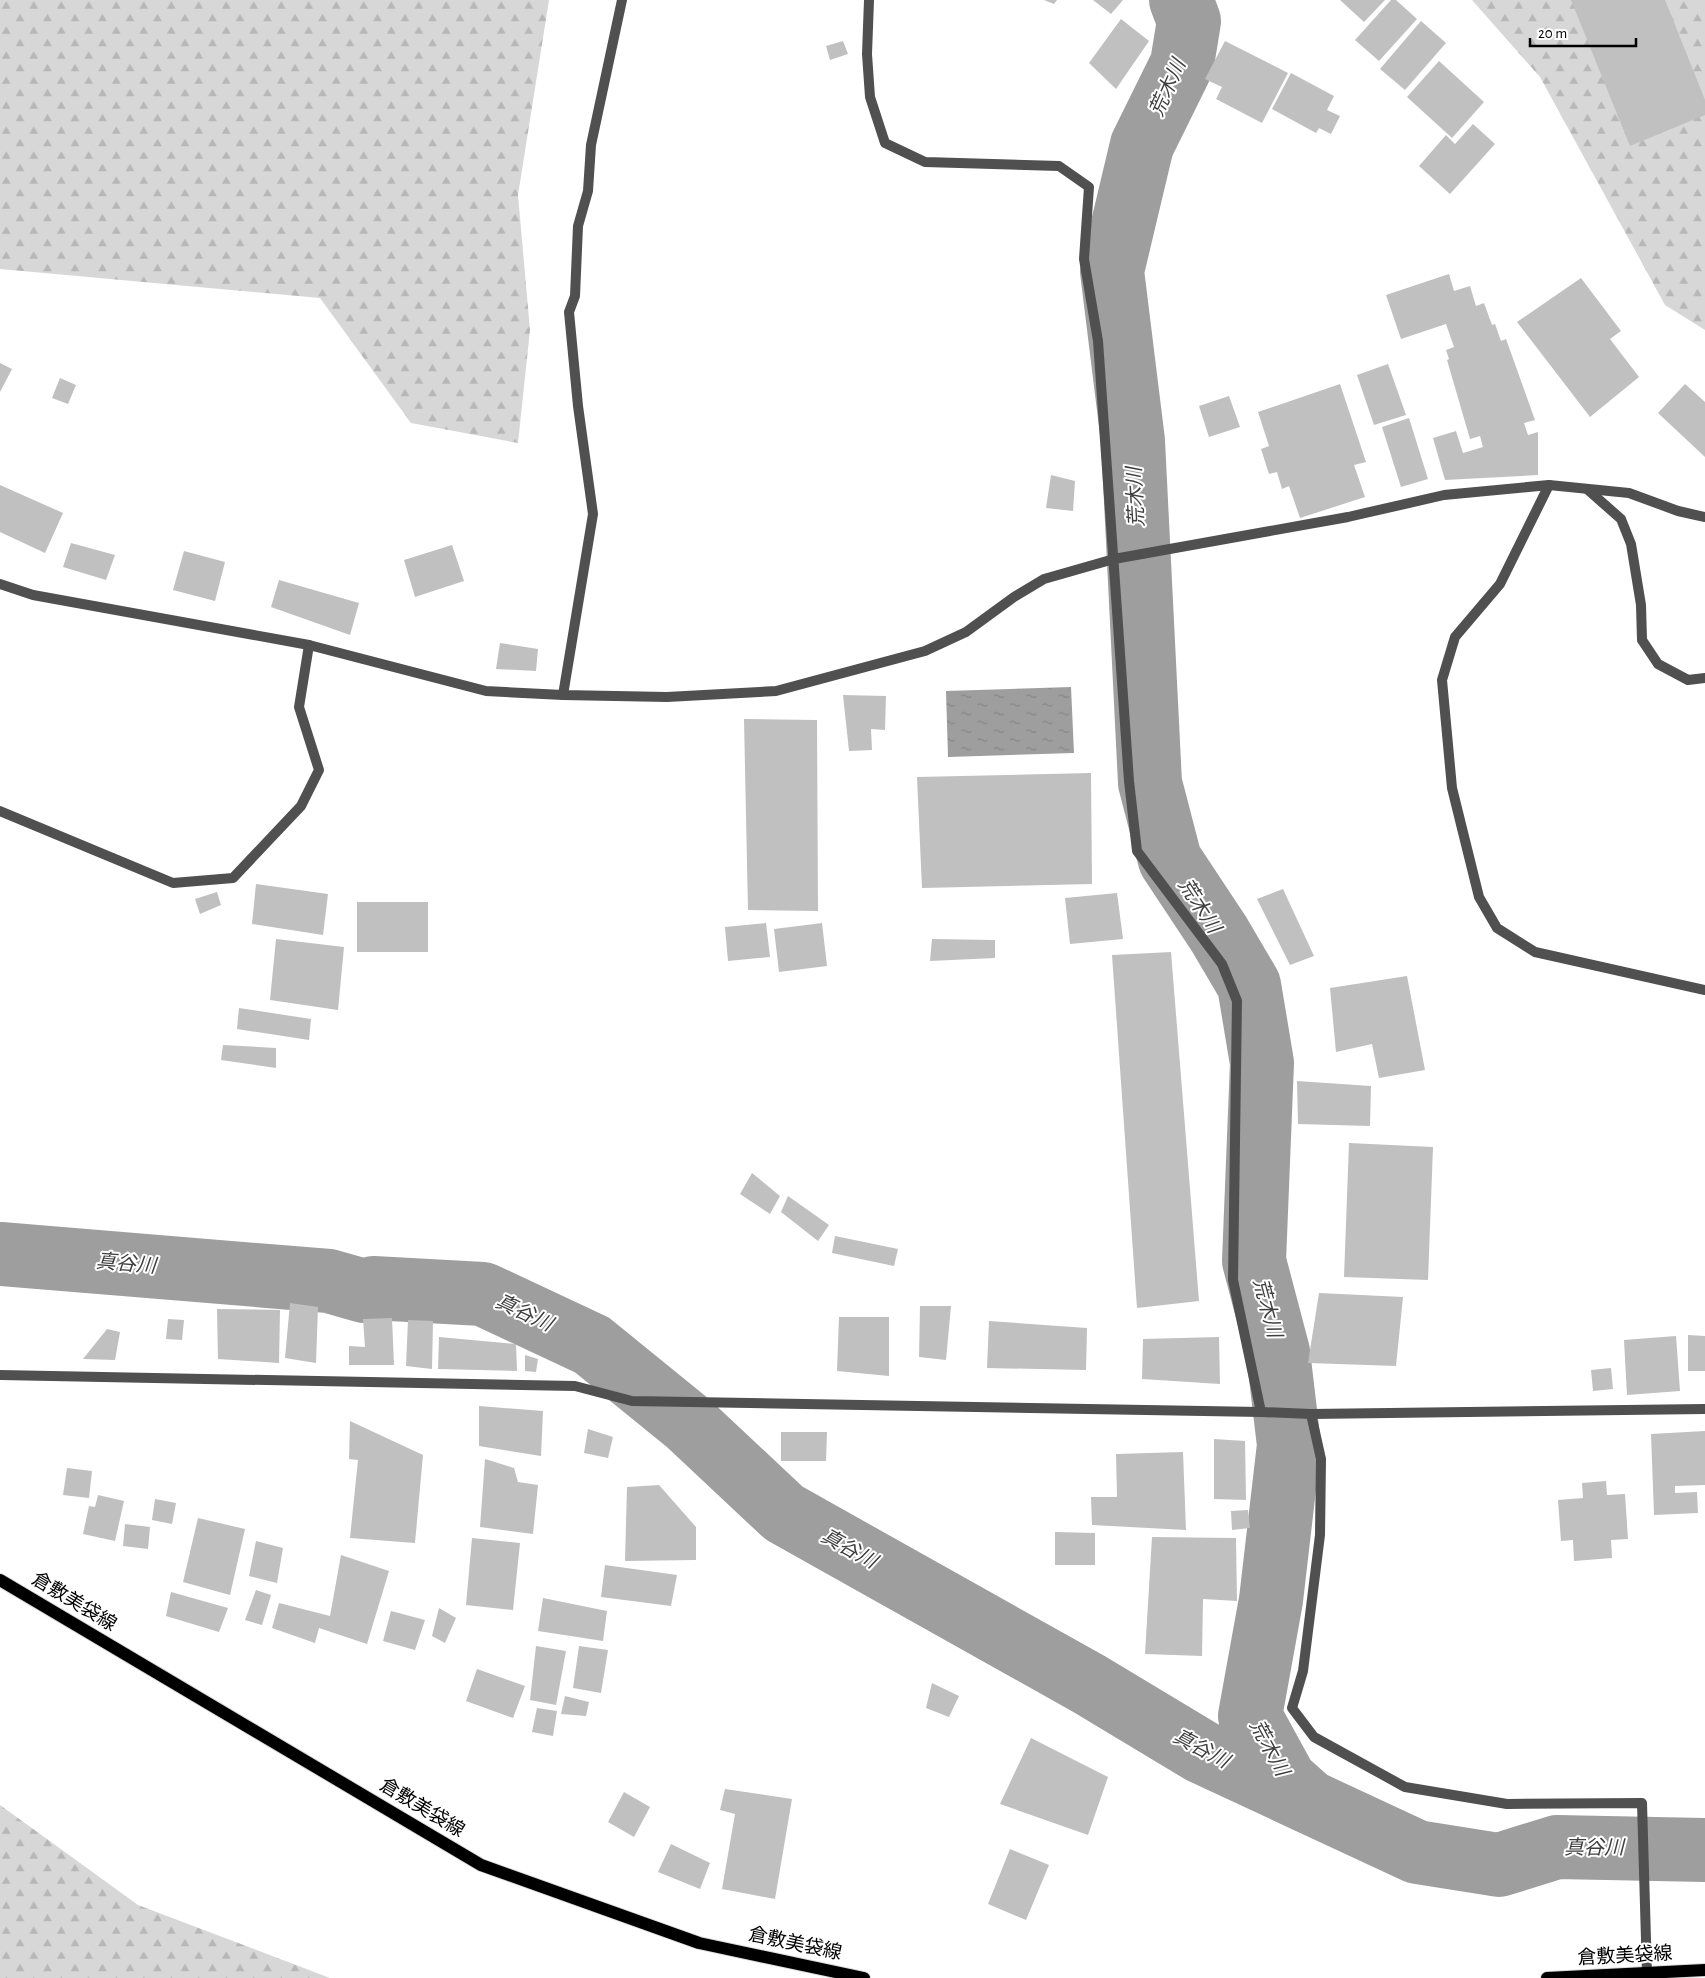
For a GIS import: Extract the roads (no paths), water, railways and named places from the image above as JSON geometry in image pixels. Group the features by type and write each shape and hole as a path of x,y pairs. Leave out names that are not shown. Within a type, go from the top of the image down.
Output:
{"main road":[{"name":"倉敷美袋線","path":"0,1580 481,1865 699,1943 864,1978"},
{"name":"倉敷美袋線","path":"1547,1978 1650,1976 1705,1970"}],"street":[{"path":"563,695 593,514 578,406 569,312 574,296 578,226 588,191 591,145 622,0"},
{"path":"869,0 867,54 870,97 886,143 925,162 1059,166 1089,187 1084,259 1098,341 1129,781 1137,851 1222,964 1237,1001 1233,1280 1265,1412"},
{"path":"1548,485 1500,584 1455,637 1442,680 1452,788 1479,897 1497,928 1535,952 1705,990"},
{"path":"0,584 33,594 309,645 486,690 563,695 667,697 776,691 925,651 966,632 1014,596 1044,579 1114,559 1348,516 1444,495 1548,485 1629,493 1678,511 1705,517"},
{"path":"1587,489 1621,519 1632,544 1641,605 1642,640 1658,664 1688,680 1705,678"},
{"path":"0,811 173,884 233,878 301,806 319,770 299,707 309,645"},
{"path":"0,1375 575,1386 632,1402 1306,1414 1705,1408"},
{"path":"1306,1414 1321,1459 1320,1535 1303,1671 1292,1708 1314,1737 1405,1787 1507,1804 1642,1803 1645,1928 1650,1976"}],"water":[{"path":"1071,687 1074,753 948,757 946,691"}],"waterway":[{"name":"荒木川","path":"1181,0 1189,21 1182,64 1142,145 1112,271 1133,441 1150,783 1170,860 1219,934 1249,985 1262,1063 1254,1261 1278,1352 1289,1445 1271,1600 1250,1716 1285,1780 1305,1798"},
{"name":"真谷川","path":"0,1254 329,1281 364,1291 373,1288 483,1294 592,1345 688,1423 784,1513 1089,1684 1202,1752 1417,1852 1499,1865 1557,1847 1705,1850"}]}
